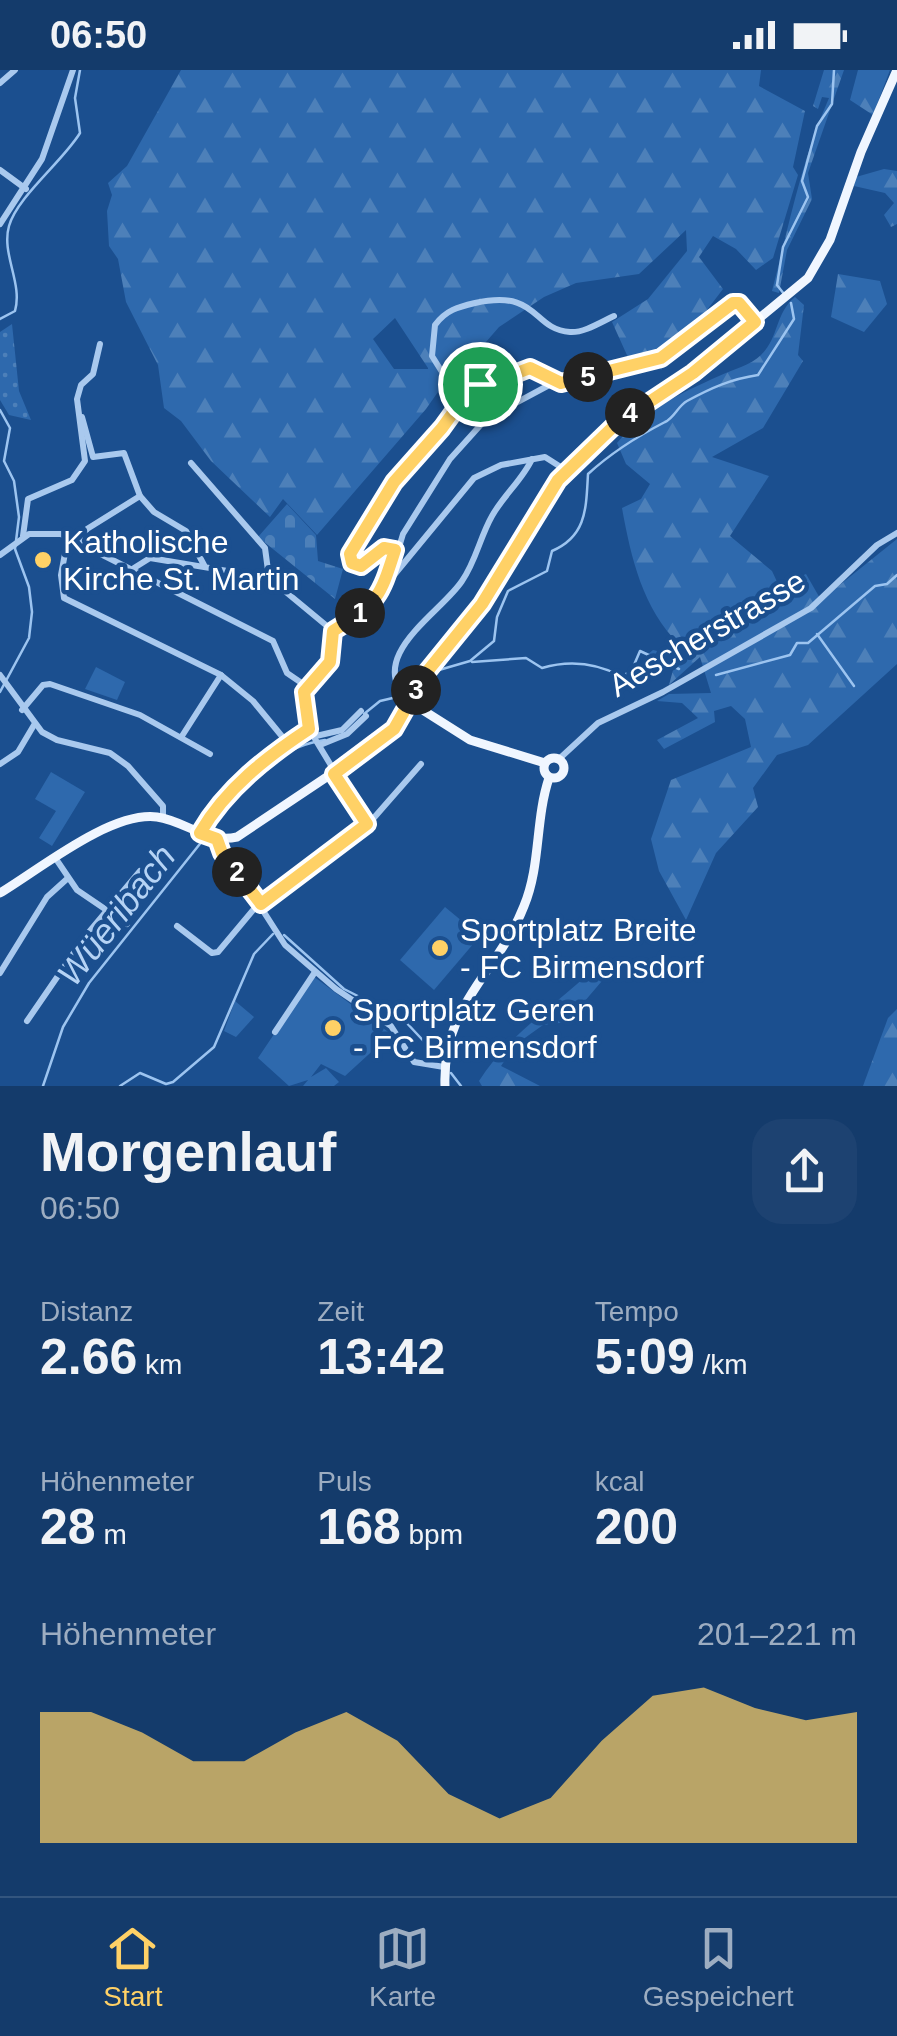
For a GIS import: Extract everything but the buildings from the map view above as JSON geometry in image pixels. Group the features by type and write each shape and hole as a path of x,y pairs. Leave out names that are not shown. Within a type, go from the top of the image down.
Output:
{"main road":[{"path":"0,893 123,820 164,818 207,836 243,834 389,735 440,654 482,604 539,507 567,472 616,424 664,393 795,290 822,257 897,70"},
{"path":"410,702 470,740 544,763 559,759 564,772 549,778"},
{"path":"444,1086 452,1026 464,1000 504,944 526,904 549,778 544,763"}],"street":[{"path":"0,83 15,70"},
{"path":"0,224 42,160 73,70"},
{"path":"0,170 26,189"},
{"path":"480,384 442,372 433,362 435,326 453,308 508,298 565,332 582,330 614,316"},
{"path":"391,574 395,550 469,434 508,403 553,382 661,358 733,303 739,303 755,322"},
{"path":"21,538 28,499 72,480 85,461 77,399 82,385 93,374 100,344"},
{"path":"395,550 384,548 361,566 350,560 352,548 394,482 442,428 456,405 480,384 530,368 553,382"},
{"path":"80,410 93,458 121,452 129,460 140,496 154,512 186,531 204,565"},
{"path":"306,686 330,662 333,631 366,608 474,478 532,458 552,460 567,472"},
{"path":"410,702 397,685 397,659 422,621 463,580 494,512 532,458"},
{"path":"192,463 265,548 269,578"},
{"path":"79,542 88,529 140,496"},
{"path":"0,555 21,538 47,531 68,537 274,641 287,673 306,686 316,738 367,824"},
{"name":"Aescherstrasse","path":"559,759 598,723 663,692 811,608 877,546 897,534"},
{"path":"68,537 61,575 64,598 222,674 254,700 285,740"},
{"path":"134,568 150,558 269,578 333,631"},
{"path":"182,736 222,674"},
{"path":"2,678 34,726 57,740 118,758 163,806 164,818"},
{"path":"22,710 44,685 126,709 210,754"},
{"path":"364,714 342,730 316,738 285,740 244,777 207,836 261,904 285,945 315,972 390,1026 414,1062 444,1067"},
{"path":"0,764 18,752 34,726"},
{"path":"176,926 216,954 261,904 367,824 421,764"},
{"path":"56,859 77,890 127,924"},
{"path":"28,1020 140,871"},
{"path":"0,974 47,897 68,878"},
{"path":"275,1032 315,972"}],"green space":[{"path":"181,70 761,70 759,86 805,111 793,167 798,175 773,258 756,270 736,249 713,236 699,257 723,289 661,370 656,357 631,364 612,322 648,299 687,251 686,230 639,274 576,283 544,297 499,327 479,350 459,362 426,409 317,535 283,499 270,517 211,461 181,421 164,408 158,365 126,302 118,259 109,246 107,211 112,195 108,183 127,166","holes":["395,318 428,369 394,369 373,339"]},
{"path":"824,70 844,70 808,173 812,199 787,250 779,293 772,291 790,218 829,98 822,97 818,109 813,106"},
{"path":"858,70 890,70 873,115 850,100"},
{"path":"884,169 897,171 897,224 891,227 884,215 894,203 885,193 854,186 856,177"},
{"path":"838,274 880,281 887,304 864,332 831,317"},
{"path":"795,297 804,305 798,355 803,361 763,428 712,457 769,476 730,536 772,571 779,586 806,574 821,600 897,539 897,664 808,745 777,755 753,788 758,807 716,853 686,920 659,871 651,839 671,780 751,747 745,719 731,706 714,711 715,722 664,749 657,740 698,718 682,703 657,701 669,694 711,693 700,657 669,685 673,670 646,656 653,650 678,656 679,644 648,599 634,564 622,508 641,499 650,484 626,464 617,443 664,404 757,359"},
{"path":"12,324 19,391 31,420 9,415 0,400 0,332"},
{"path":"287,504 316,535 318,561 343,569 335,599 258,537"},
{"path":"96,667 125,682 117,700 85,689"},
{"path":"51,772 85,792 52,846 39,838 56,811 35,799"},
{"name":"Sportplatz Breite - FC Birmensdorf","path":"445,907 480,936 434,990 400,960"},
{"path":"596,967 607,975 567,1022 543,1025 515,1045 501,1066 540,1086 482,1086 479,1081 505,1048"},
{"name":"Sportplatz Geren - FC Birmensdorf","path":"313,976 391,1034 345,1076 321,1064 311,1077 326,1068 339,1082 334,1086 303,1086 308,1080 289,1086 258,1058"},
{"path":"235,1001 254,1017 236,1037 224,1031"},
{"path":"897,1009 897,1086 863,1086 888,1018"}],"waterway":[{"path":"0,319 15,311 17,300 8,247 9,226 30,191 80,133 75,98 80,70"},
{"name":"Wüeribach","path":"784,294 777,285 783,247 808,197 802,181 817,126 832,104 834,70"},
{"name":"Wüeribach","path":"429,681 439,670 470,661 494,641 497,617 508,591 547,571 552,551 564,545 578,529 585,509 588,474 625,445 668,420 687,401 721,385 758,375 794,319 791,303"},
{"path":"0,410 10,428 4,461 14,481 19,517 15,549 29,587 32,612 29,638 0,692"},
{"path":"716,675 790,655 797,643 808,643 875,586 887,584 897,575"},
{"path":"817,634 854,686"},
{"path":"472,662 526,658 542,668 582,664 621,676 631,672 640,651 679,669"},
{"name":"Wüeribach","path":"364,714 380,701 397,697"},
{"name":"Wüeribach","path":"206,833 212,821 276,759 325,740"},
{"name":"Wüeribach","path":"43,1086 63,1027 89,983 203,840"},
{"path":"120,1086 140,1073 166,1084 173,1082 214,1047 254,954 273,934"},
{"path":"284,935 344,989 403,1019 432,1050"},
{"path":"451,1073 461,1086"}],"place":[{"name":"Katholische Kirche St. Martin","path":"43,560"},
{"name":"Sportplatz Breite - FC Birmensdorf","path":"440,948"},
{"name":"Sportplatz Geren - FC Birmensdorf","path":"333,1028"}],"route":[{"path":"733,303 739,303 755,322 693,373 616,424 558,480 482,604 426,673 394,729 334,774 367,824 261,904 222,853 217,839 200,833 244,777 285,740 309,729 304,692 330,662 333,631 366,608 391,574 395,550 384,548 361,566 350,560 352,548 394,482 442,428 456,405 480,384 530,368 561,383 661,358 733,303"}]}
